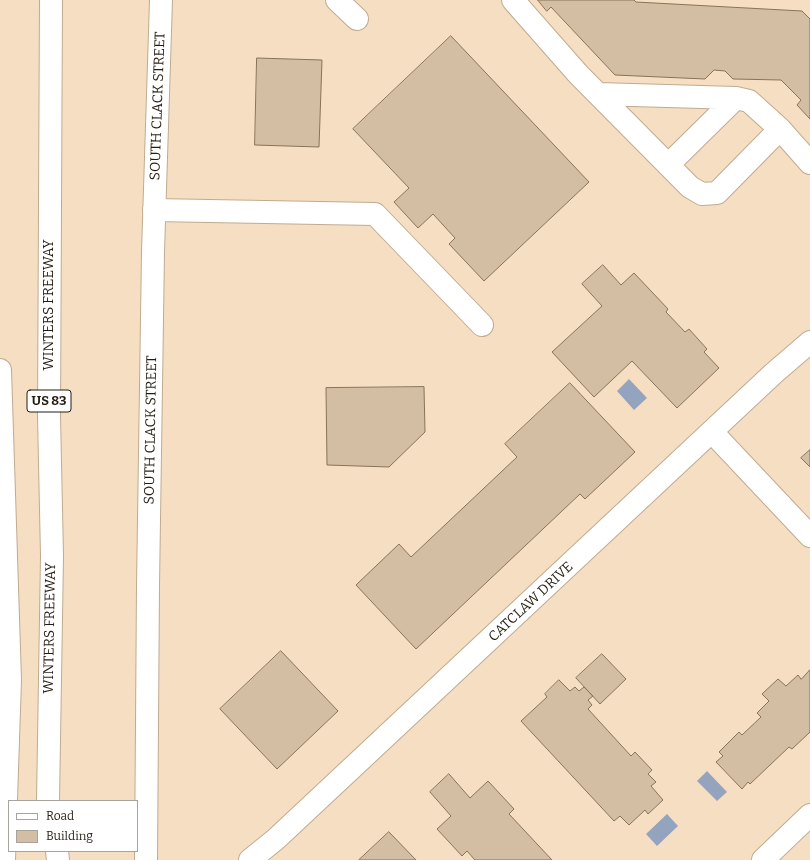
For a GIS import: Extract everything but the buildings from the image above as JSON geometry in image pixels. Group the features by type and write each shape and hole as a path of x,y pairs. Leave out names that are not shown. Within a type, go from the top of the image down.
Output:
{"main road":[{"name":"WINTERS FREEWAY","path":"48,800 52,556 49,416 51,0"},
{"path":"338,0 357,18"},
{"path":"513,0 578,74 690,187 702,194 717,193 780,130"},
{"name":"SOUTH CLACK STREET","path":"146,860 153,252 162,1"},
{"path":"598,94 736,98 749,101 780,130 810,163"},
{"path":"668,165 736,98"},
{"path":"154,210 375,214 482,325"},
{"name":"CATCLAW DRIVE","path":"250,860 276,839 788,360 810,342"},
{"path":"0,370 10,680 4,860"},
{"path":"712,432 810,536"},
{"path":"49,701 54,800"},
{"path":"763,860 810,815"}],"water":[{"path":"629,379 647,398 634,410 617,391"},
{"path":"707,771 727,792 717,801 697,781"},
{"path":"667,814 678,826 657,846 646,834"}]}
